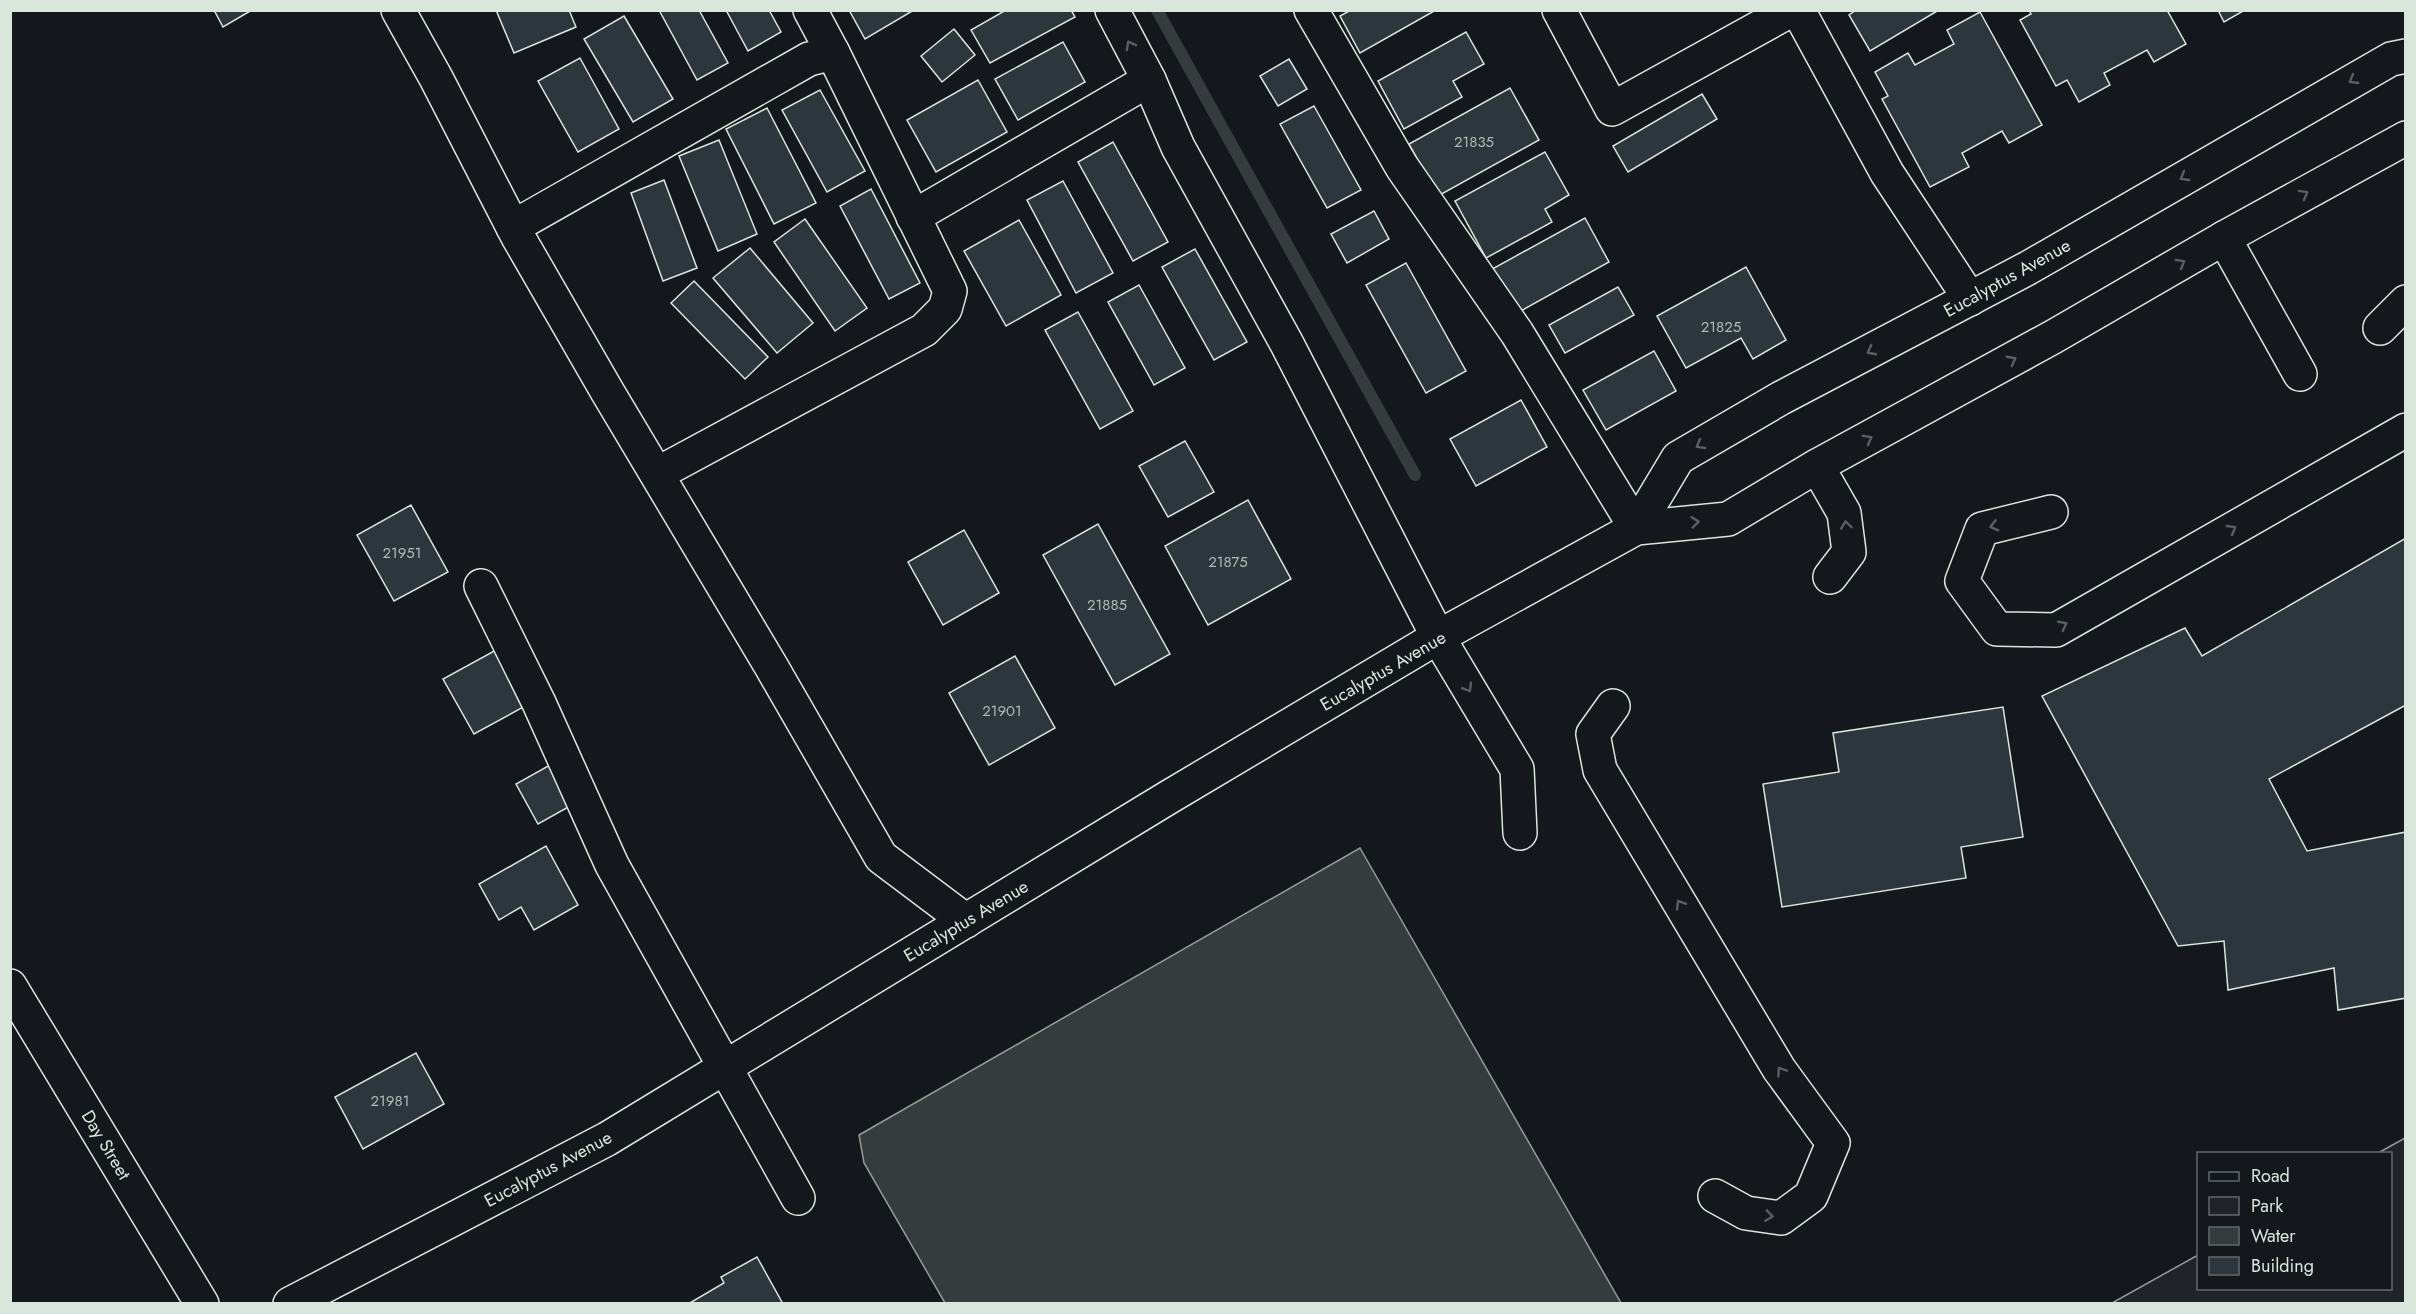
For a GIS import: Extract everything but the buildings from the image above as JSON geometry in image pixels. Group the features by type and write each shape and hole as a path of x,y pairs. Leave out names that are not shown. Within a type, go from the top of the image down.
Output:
{"main road":[{"path":"398,10 513,227 771,666 880,857 966,921"},
{"path":"657,474 924,330 945,309 950,291 810,10"},
{"path":"1112,10 1149,80 1178,147 1287,344 1438,638 1517,769 1520,833"},
{"path":"1311,10 1402,167 1517,333 1636,528"},
{"path":"1559,10 1612,109 1791,10"},
{"path":"1798,10 1887,173 1970,299"},
{"path":"513,227 809,59 833,53"},
{"name":"Eucalyptus Avenue","path":"1636,528 1678,458 1781,398 1970,299 2391,59 2406,56"},
{"path":"913,217 1149,80"},
{"name":"Eucalyptus Avenue","path":"290,1304 607,1139 1438,638 1636,528 1728,519 1816,466 2054,338 2224,238 2406,138"},
{"path":"2224,238 2300,374"},
{"path":"2380,328 2406,302"},
{"path":"2051,512 1982,529 1962,581 1997,629 2056,630 2406,430"},
{"path":"1816,466 1844,513 1850,552 1830,577"},
{"path":"481,586 539,703 612,865 798,1198"},
{"path":"1613,706 1593,734 1600,770 1779,1069 1833,1143 1811,1196 1781,1218 1746,1213 1715,1196"},
{"name":"Day Street","path":"10,986 202,1304"}],"green space":[{"path":"2405,1138 2405,1303 2112,1303 2197,1256 2197,1290 2392,1290 2392,1152 2380,1152"}],"water":[{"path":"1360,848 1621,1303 945,1303 864,1163 859,1135"}],"waterway":[{"path":"1157,10 1415,475"}]}
